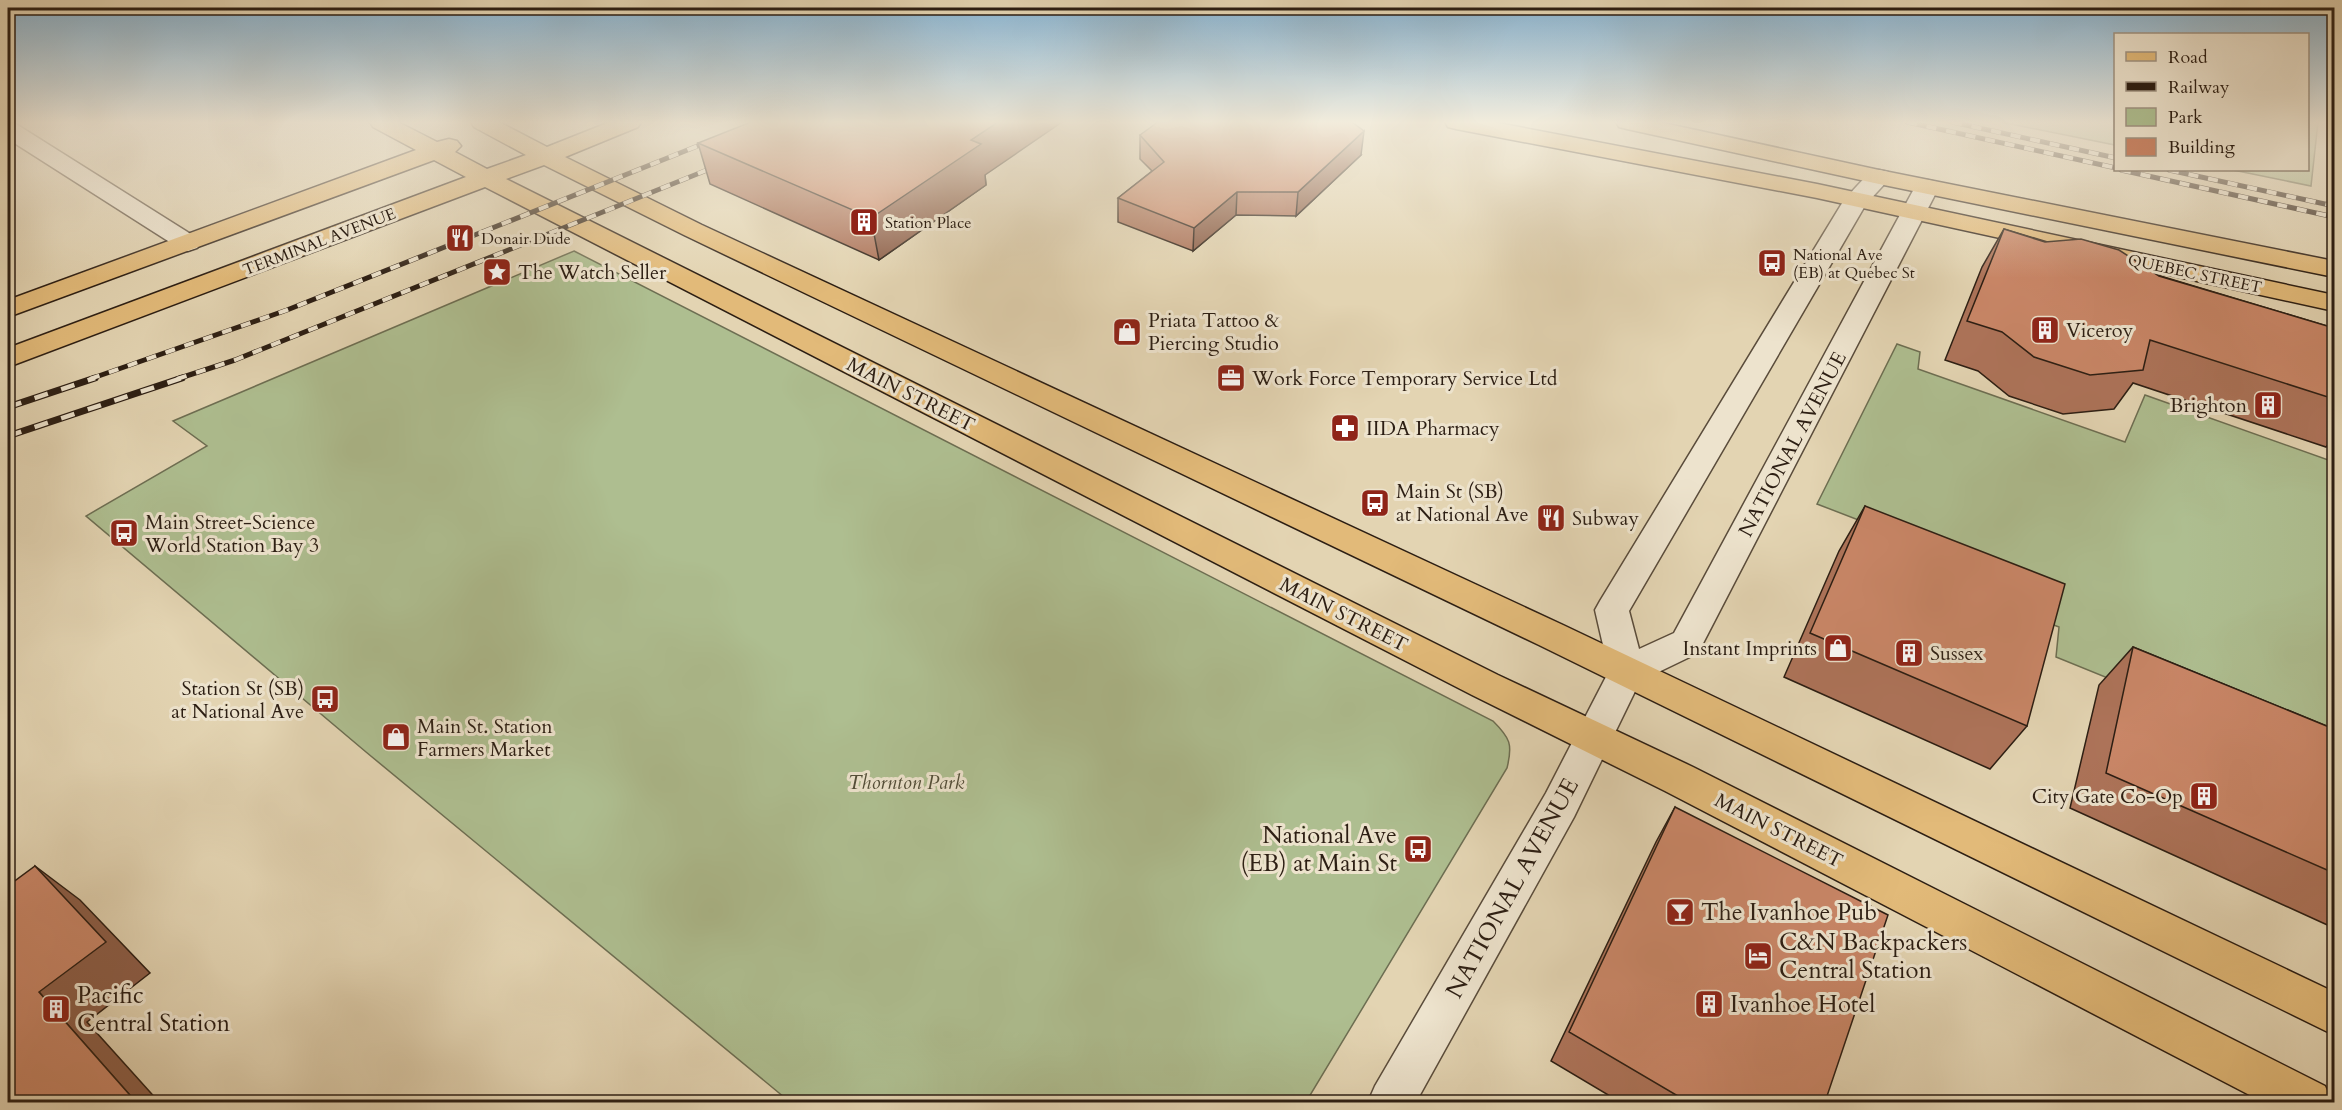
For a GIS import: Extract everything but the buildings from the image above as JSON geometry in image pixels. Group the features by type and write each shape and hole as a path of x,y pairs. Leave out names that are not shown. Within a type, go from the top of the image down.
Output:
{"main road":[{"path":"8,309 374,174"},
{"name":"MAIN STREET","path":"479,174 1464,674 1595,737 2309,1102"},
{"name":"TERMINAL AVENUE","path":"8,358 498,174"},
{"path":"580,174 704,236 1627,671 2334,1014"},
{"name":"QUEBEC STREET","path":"1729,174 2334,303"},
{"name":"QUEBEC STREET","path":"1863,174 2334,269"}],"street":[{"path":"79,174 188,243"},
{"path":"1627,671 1612,610 1856,200 1878,177"},
{"name":"NATIONAL AVENUE","path":"1391,1102 1554,815 1627,671 1686,644 1927,187"}],"green space":[{"path":"2252,174 2312,174 2311,186"},
{"name":"Thornton Park","path":"574,251 1493,721 1499,727 1510,747 1507,768 1306,1102 790,1102 366,752 86,516 207,446 173,421"},
{"path":"1897,344 1920,352 1918,369 2125,442 2145,395 2334,462 2334,770 2056,657 2059,627 1878,556 1887,531 1817,504"}],"railway":[{"path":"90,379 287,310 628,174"},
{"path":"177,379 235,360 698,174"},
{"path":"2138,174 2334,217"},
{"path":"2186,174 2334,206"},
{"path":"8,407 95,378"},
{"path":"8,436 182,378"}],"place":[{"name":"Station Place","path":"864,222"},
{"name":"Donair Dude","path":"460,238"},
{"name":"National Ave (EB) at Quebec St","path":"1772,263"},
{"name":"The Watch Seller","path":"497,272"},
{"name":"Viceroy","path":"2045,330"},
{"name":"Priata Tattoo & Piercing Studio","path":"1127,332"},
{"name":"Work Force Temporary Service Ltd","path":"1231,378"},
{"name":"Brighton","path":"2268,405"},
{"name":"IIDA Pharmacy","path":"1345,428"},
{"name":"Main St (SB) at National Ave","path":"1375,503"},
{"name":"Subway","path":"1551,518"},
{"name":"Main Street-Science World Station Bay 3","path":"124,533"},
{"name":"Instant Imprints","path":"1838,648"},
{"name":"Sussex","path":"1909,653"},
{"name":"Station St (SB) at National Ave","path":"325,699"},
{"name":"Main St. Station Farmers Market","path":"396,737"},
{"name":"City Gate Co-Op","path":"2204,796"},
{"name":"National Ave (EB) at Main St","path":"1418,849"},
{"name":"The Ivanhoe Pub","path":"1680,912"},
{"name":"C&N Backpackers Central Station","path":"1758,956"},
{"name":"Ivanhoe Hotel","path":"1709,1004"},
{"name":"Pacific Central Station","path":"56,1009"}]}
